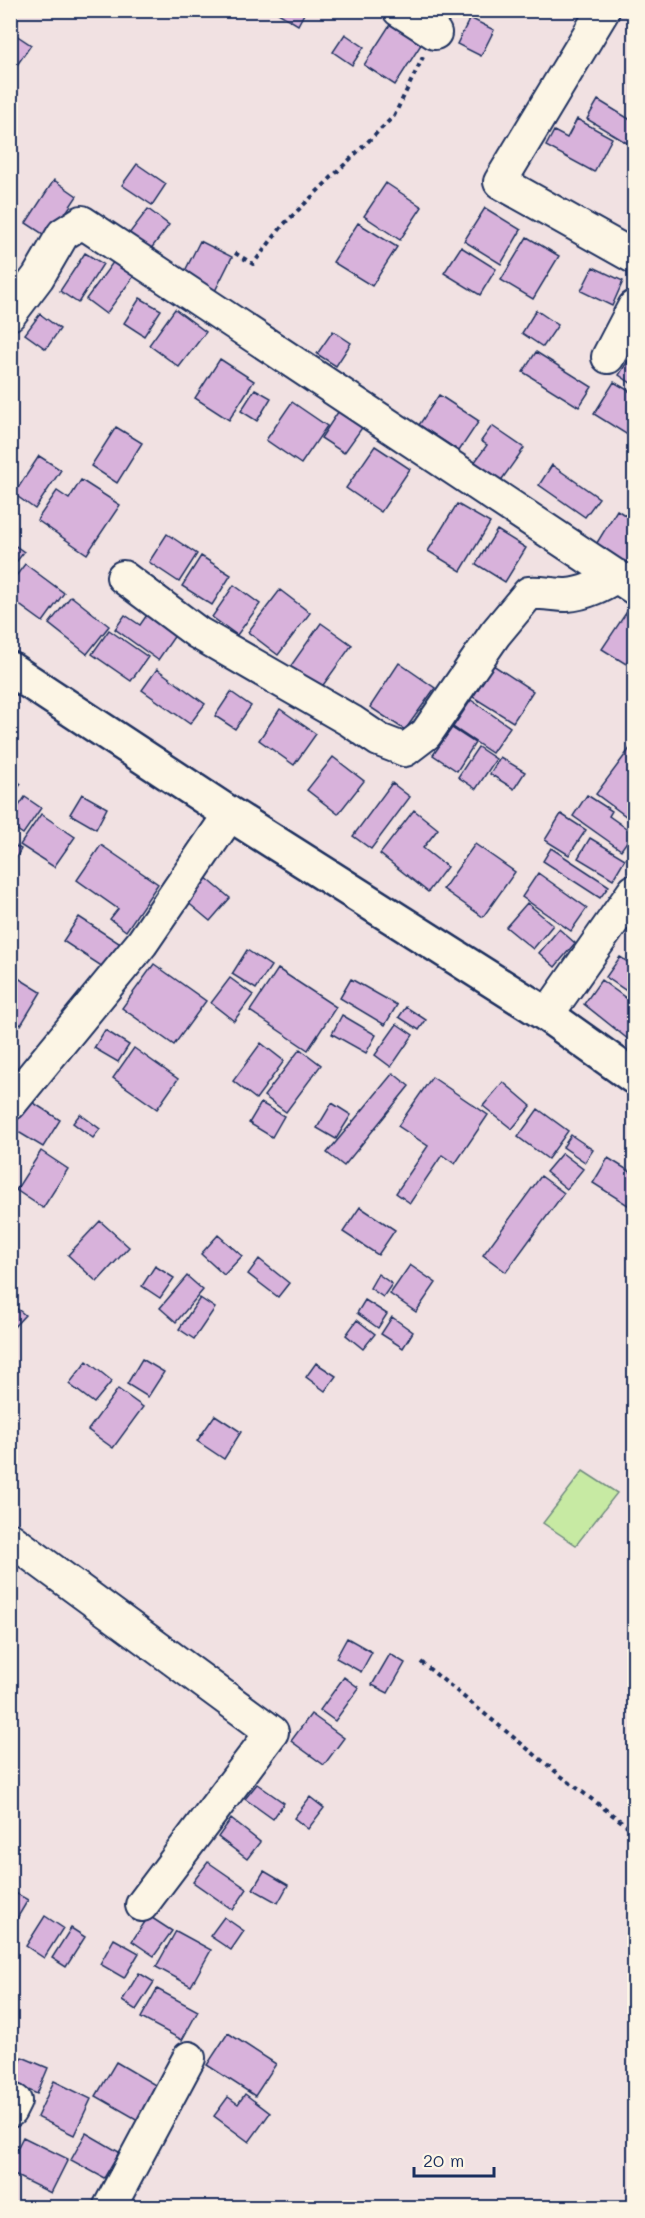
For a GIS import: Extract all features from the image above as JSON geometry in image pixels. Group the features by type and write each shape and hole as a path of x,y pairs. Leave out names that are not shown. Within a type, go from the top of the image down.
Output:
{"main road":[{"path":"10,669 230,814 547,1015 634,1077"}],"street":[{"path":"399,10 435,33"},
{"path":"603,11 500,182 634,257"},
{"path":"10,314 38,277 63,234 82,222 626,582"},
{"path":"608,357 634,307"},
{"path":"123,577 198,633 351,721 379,740 405,750 426,734 495,634 529,593 545,591 567,595 626,582"},
{"path":"10,1104 142,943 230,814"},
{"path":"547,1015 634,891"},
{"path":"10,1539 272,1732 142,1905"},
{"path":"109,2208 189,2058"}],"path":[{"path":"235,253 253,264 284,224 394,116 435,33"},
{"path":"420,1662 561,1776 634,1831"}],"green space":[{"path":"583,1471 617,1493 576,1545 543,1523"}],"building":[{"path":"273,10 306,10 298,25"},
{"path":"470,18 494,30 481,56 457,44"},
{"path":"391,23 422,43 395,85 364,65"},
{"path":"10,31 31,45 10,75"},
{"path":"345,34 364,47 352,65 333,52"},
{"path":"598,100 634,122 634,130 627,143 587,119"},
{"path":"577,119 612,138 594,172 546,146 554,131 567,138"},
{"path":"137,164 166,184 152,205 122,185"},
{"path":"54,180 77,196 49,238 26,223"},
{"path":"386,183 422,207 400,240 364,216"},
{"path":"485,208 521,230 501,264 464,241"},
{"path":"148,209 169,225 147,254 125,239"},
{"path":"358,223 397,247 372,286 333,262"},
{"path":"527,237 559,256 533,299 501,280"},
{"path":"200,241 232,257 215,291 183,275"},
{"path":"461,247 496,269 480,295 444,273"},
{"path":"85,253 103,264 78,303 60,291"},
{"path":"114,261 134,276 106,314 86,299"},
{"path":"593,267 623,281 612,306 581,291"},
{"path":"140,298 161,310 144,336 124,323"},
{"path":"175,309 206,332 179,367 149,345"},
{"path":"536,310 558,325 543,347 522,333"},
{"path":"40,314 60,329 46,349 25,334"},
{"path":"333,331 351,343 336,366 317,354"},
{"path":"634,351 634,385 619,375"},
{"path":"536,352 592,387 579,407 523,372"},
{"path":"220,359 254,381 229,420 195,398"},
{"path":"614,382 634,394 634,439 594,414"},
{"path":"255,389 271,398 257,421 241,411"},
{"path":"439,395 479,421 459,451 419,425"},
{"path":"292,402 327,426 301,464 266,440"},
{"path":"340,409 364,425 344,453 321,438"},
{"path":"492,426 524,448 495,489 469,470 487,445 481,441"},
{"path":"116,427 142,443 117,483 91,466"},
{"path":"375,446 410,469 381,512 346,488"},
{"path":"39,456 61,470 35,509 14,494"},
{"path":"552,465 599,498 585,517 539,485"},
{"path":"81,480 120,505 87,554 37,520 57,491 69,499"},
{"path":"457,504 490,523 461,571 428,551"},
{"path":"617,510 634,521 634,553 626,566 595,546"},
{"path":"497,530 526,548 505,582 476,564"},
{"path":"167,534 197,554 179,582 149,562"},
{"path":"10,542 24,552 10,570"},
{"path":"201,556 231,575 212,605 182,586"},
{"path":"25,564 64,593 43,622 10,598 10,584"},
{"path":"234,585 260,604 237,635 212,617"},
{"path":"280,590 310,613 278,655 248,632"},
{"path":"71,596 109,626 87,654 49,624"},
{"path":"628,610 634,615 634,651 626,664 602,649"},
{"path":"149,612 178,631 158,660 115,629 125,615 140,625"},
{"path":"321,623 352,645 321,688 290,667"},
{"path":"109,630 148,657 131,681 92,654"},
{"path":"399,663 435,688 405,730 370,707"},
{"path":"493,665 533,691 513,722 473,697"},
{"path":"157,669 205,704 190,724 142,690"},
{"path":"231,692 251,706 235,729 215,716"},
{"path":"471,700 510,727 492,753 453,727"},
{"path":"280,709 316,734 294,765 259,740"},
{"path":"452,728 475,743 457,771 433,755"},
{"path":"478,747 496,759 476,789 458,777"},
{"path":"631,747 634,750 634,822 596,794"},
{"path":"333,757 364,781 338,814 307,790"},
{"path":"500,757 525,772 514,789 490,774"},
{"path":"10,776 21,784 10,798"},
{"path":"392,783 410,797 371,849 353,836"},
{"path":"82,794 107,808 96,829 70,814"},
{"path":"587,795 612,811 609,816 633,833 621,850 573,816"},
{"path":"25,797 41,808 23,834 10,825 10,819"},
{"path":"414,810 438,829 423,848 447,867 428,892 380,854"},
{"path":"41,814 75,837 54,867 20,845"},
{"path":"561,814 586,830 569,855 545,840"},
{"path":"590,838 625,859 613,879 578,858"},
{"path":"10,843 21,849 10,868"},
{"path":"475,844 515,872 483,917 443,889"},
{"path":"101,845 158,884 126,931 110,919 118,909 77,880"},
{"path":"551,848 609,886 600,898 543,861"},
{"path":"538,873 587,908 571,931 522,897"},
{"path":"205,877 230,898 210,921 186,901"},
{"path":"527,903 553,925 533,949 506,927"},
{"path":"79,917 122,945 106,969 63,941"},
{"path":"559,929 575,943 555,967 539,953"},
{"path":"247,950 271,966 256,989 232,974"},
{"path":"620,957 634,966 634,996 606,977"},
{"path":"154,964 206,1001 174,1045 122,1008"},
{"path":"278,969 336,1007 308,1050 250,1011"},
{"path":"10,973 41,992 21,1025 10,1018"},
{"path":"230,978 253,995 234,1021 211,1003"},
{"path":"351,979 397,1005 385,1025 340,998"},
{"path":"601,980 634,1004 634,1044 584,1004"},
{"path":"406,1007 426,1020 419,1030 399,1017"},
{"path":"342,1015 376,1035 366,1053 332,1034"},
{"path":"397,1024 413,1035 391,1067 375,1055"},
{"path":"105,1030 129,1045 118,1062 94,1048"},
{"path":"261,1043 284,1061 256,1099 233,1081"},
{"path":"134,1048 178,1079 157,1109 113,1078"},
{"path":"300,1049 321,1065 286,1112 264,1096"},
{"path":"393,1073 409,1086 344,1166 327,1153"},
{"path":"432,1077 488,1115 455,1164 442,1155 410,1203 396,1193 428,1146 398,1126"},
{"path":"503,1082 531,1106 512,1129 483,1106"},
{"path":"23,1096 60,1120 43,1147 10,1127 10,1116"},
{"path":"261,1103 284,1116 272,1137 249,1123"},
{"path":"332,1103 351,1115 336,1139 317,1128"},
{"path":"538,1109 568,1131 548,1159 518,1137"},
{"path":"80,1114 100,1129 93,1138 73,1123"},
{"path":"571,1135 593,1150 585,1162 563,1147"},
{"path":"41,1151 68,1169 43,1208 16,1190"},
{"path":"562,1153 583,1169 567,1189 546,1172"},
{"path":"608,1158 634,1174 634,1209 593,1183"},
{"path":"541,1176 564,1193 506,1272 483,1255"},
{"path":"360,1207 395,1230 378,1255 343,1232"},
{"path":"100,1221 129,1247 97,1282 68,1255"},
{"path":"218,1235 242,1256 224,1275 201,1254"},
{"path":"259,1259 289,1283 278,1297 248,1274"},
{"path":"410,1265 436,1283 416,1312 390,1294"},
{"path":"155,1266 174,1278 160,1298 142,1286"},
{"path":"378,1274 392,1284 383,1297 370,1288"},
{"path":"187,1276 203,1290 176,1322 160,1308"},
{"path":"200,1298 215,1308 194,1339 179,1329"},
{"path":"365,1300 387,1314 378,1328 357,1313"},
{"path":"10,1303 25,1315 10,1331"},
{"path":"392,1317 413,1332 403,1348 381,1334"},
{"path":"357,1320 375,1334 363,1349 346,1335"},
{"path":"142,1359 164,1372 148,1397 127,1384"},
{"path":"87,1361 112,1381 94,1403 69,1384"},
{"path":"316,1363 336,1376 325,1391 306,1377"},
{"path":"118,1389 143,1407 113,1448 88,1430"},
{"path":"215,1415 241,1432 224,1459 197,1441"},
{"path":"347,1638 372,1652 361,1672 336,1658"},
{"path":"390,1654 405,1663 388,1693 372,1685"},
{"path":"344,1677 359,1688 335,1721 320,1710"},
{"path":"311,1714 344,1738 324,1765 291,1741"},
{"path":"257,1784 284,1803 273,1819 245,1799"},
{"path":"310,1797 324,1808 308,1829 294,1818"},
{"path":"231,1819 260,1842 247,1859 218,1837"},
{"path":"208,1862 247,1889 233,1910 193,1882"},
{"path":"264,1871 288,1885 278,1903 253,1889"},
{"path":"10,1890 28,1900 10,1930"},
{"path":"45,1916 63,1928 44,1958 26,1946"},
{"path":"149,1916 172,1931 154,1956 132,1941"},
{"path":"224,1917 244,1931 231,1950 210,1936"},
{"path":"71,1928 85,1937 66,1967 52,1958"},
{"path":"176,1931 211,1950 191,1986 156,1967"},
{"path":"114,1939 139,1953 124,1978 100,1964"},
{"path":"139,1973 154,1982 136,2010 122,2001"},
{"path":"157,1989 198,2011 182,2040 141,2018"},
{"path":"228,2033 276,2064 255,2096 207,2065"},
{"path":"22,2057 48,2068 37,2094 11,2082"},
{"path":"116,2062 157,2086 138,2120 96,2096"},
{"path":"54,2081 91,2099 74,2135 37,2117"},
{"path":"245,2094 270,2113 249,2142 214,2116 228,2097 238,2104"},
{"path":"86,2133 119,2152 104,2178 71,2160"},
{"path":"23,2137 68,2159 51,2193 10,2173 10,2162"}]}
